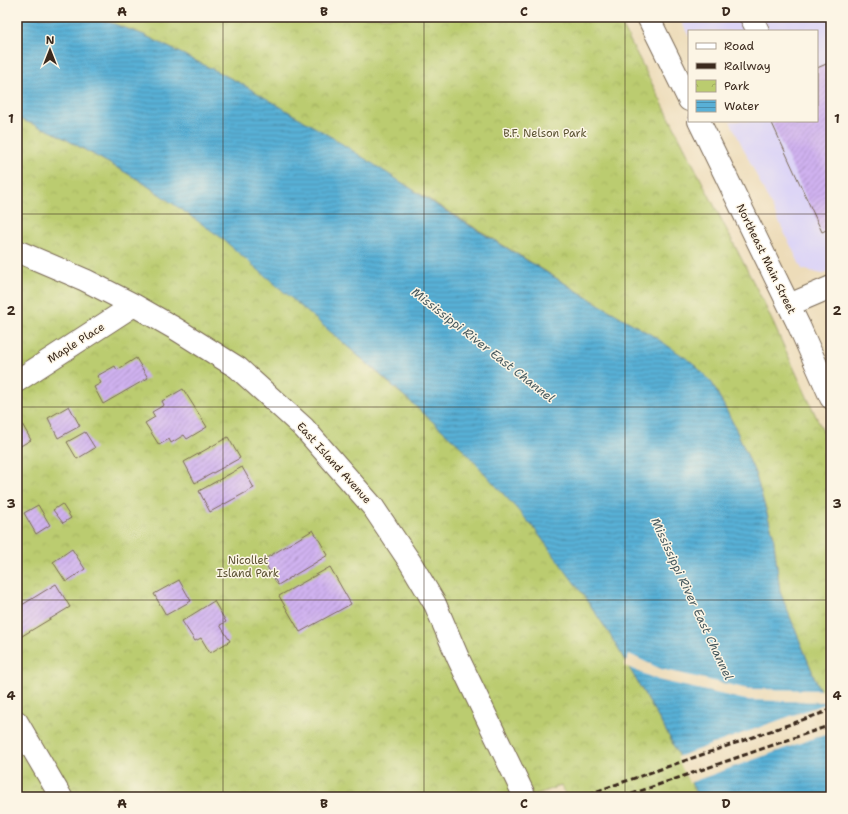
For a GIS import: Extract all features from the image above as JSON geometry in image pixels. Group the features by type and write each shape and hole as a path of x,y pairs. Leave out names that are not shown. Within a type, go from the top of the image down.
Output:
{"street":[{"path":"648,17 688,97"},
{"path":"751,17 758,30"},
{"name":"Northeast Main Street","path":"699,122 789,305 831,398"},
{"name":"East Island Avenue","path":"17,251 85,280 176,330 238,368 304,428 373,507 410,562 435,604 458,658 525,797"},
{"path":"789,305 831,288"},
{"name":"Maple Place","path":"17,380 134,306"},
{"path":"17,722 61,797"}],"shaded area":[{"path":"679,17 831,17 831,270 822,274 802,269 730,122 818,122 818,30 688,30 688,35"}],"green space":[{"name":"B.F. Nelson Park","path":"95,17 618,17 763,301 831,449 831,719 780,592 773,534 755,473 734,425 712,383 655,337 600,305 242,84 144,35"},
{"name":"Nicollet Island Park","path":"17,118 53,132 139,180 219,235 461,446 534,528 584,595 609,633 670,738 699,797 567,797 561,786 528,797 17,797"}],"water":[{"name":"Mississippi River East Channel","path":"17,17 95,17 144,35 242,84 333,138 441,208 655,337 693,363 712,383 734,425 755,473 773,534 780,592 831,718 831,797 698,797 670,738 609,633 584,596 534,528 460,446 383,377 219,236 139,180 53,132 17,118"}],"pier":[{"path":"629,654 661,669 748,689 822,690 826,702 746,700 658,680 625,666"},
{"path":"827,703 831,712 831,732 689,783 677,757"}],"building":[{"path":"831,62 831,228 822,232 771,122 818,122 818,68"},
{"path":"136,358 148,378 103,404 94,387 101,383 97,376 115,366 117,370"},
{"path":"183,389 207,427 187,439 184,435 171,443 169,439 159,445 145,423 155,417 152,412 164,405 162,401"},
{"path":"69,406 80,426 58,438 48,418"},
{"path":"17,415 31,440 17,448"},
{"path":"85,432 95,448 77,459 67,442"},
{"path":"228,437 240,458 195,483 184,462"},
{"path":"242,467 254,488 210,512 199,491"},
{"path":"62,504 71,518 63,523 53,510"},
{"path":"38,505 50,525 36,534 24,513"},
{"path":"313,530 328,555 278,585 263,560"},
{"path":"72,549 85,569 66,582 53,562"},
{"path":"330,567 351,604 300,632 279,596"},
{"path":"179,580 191,601 166,615 154,594"},
{"path":"56,584 70,607 17,639 17,608"},
{"path":"214,601 226,622 220,625 230,641 210,653 201,638 195,641 182,621"}],"railway":[{"path":"580,797 831,710"},
{"path":"623,797 831,725"}]}
